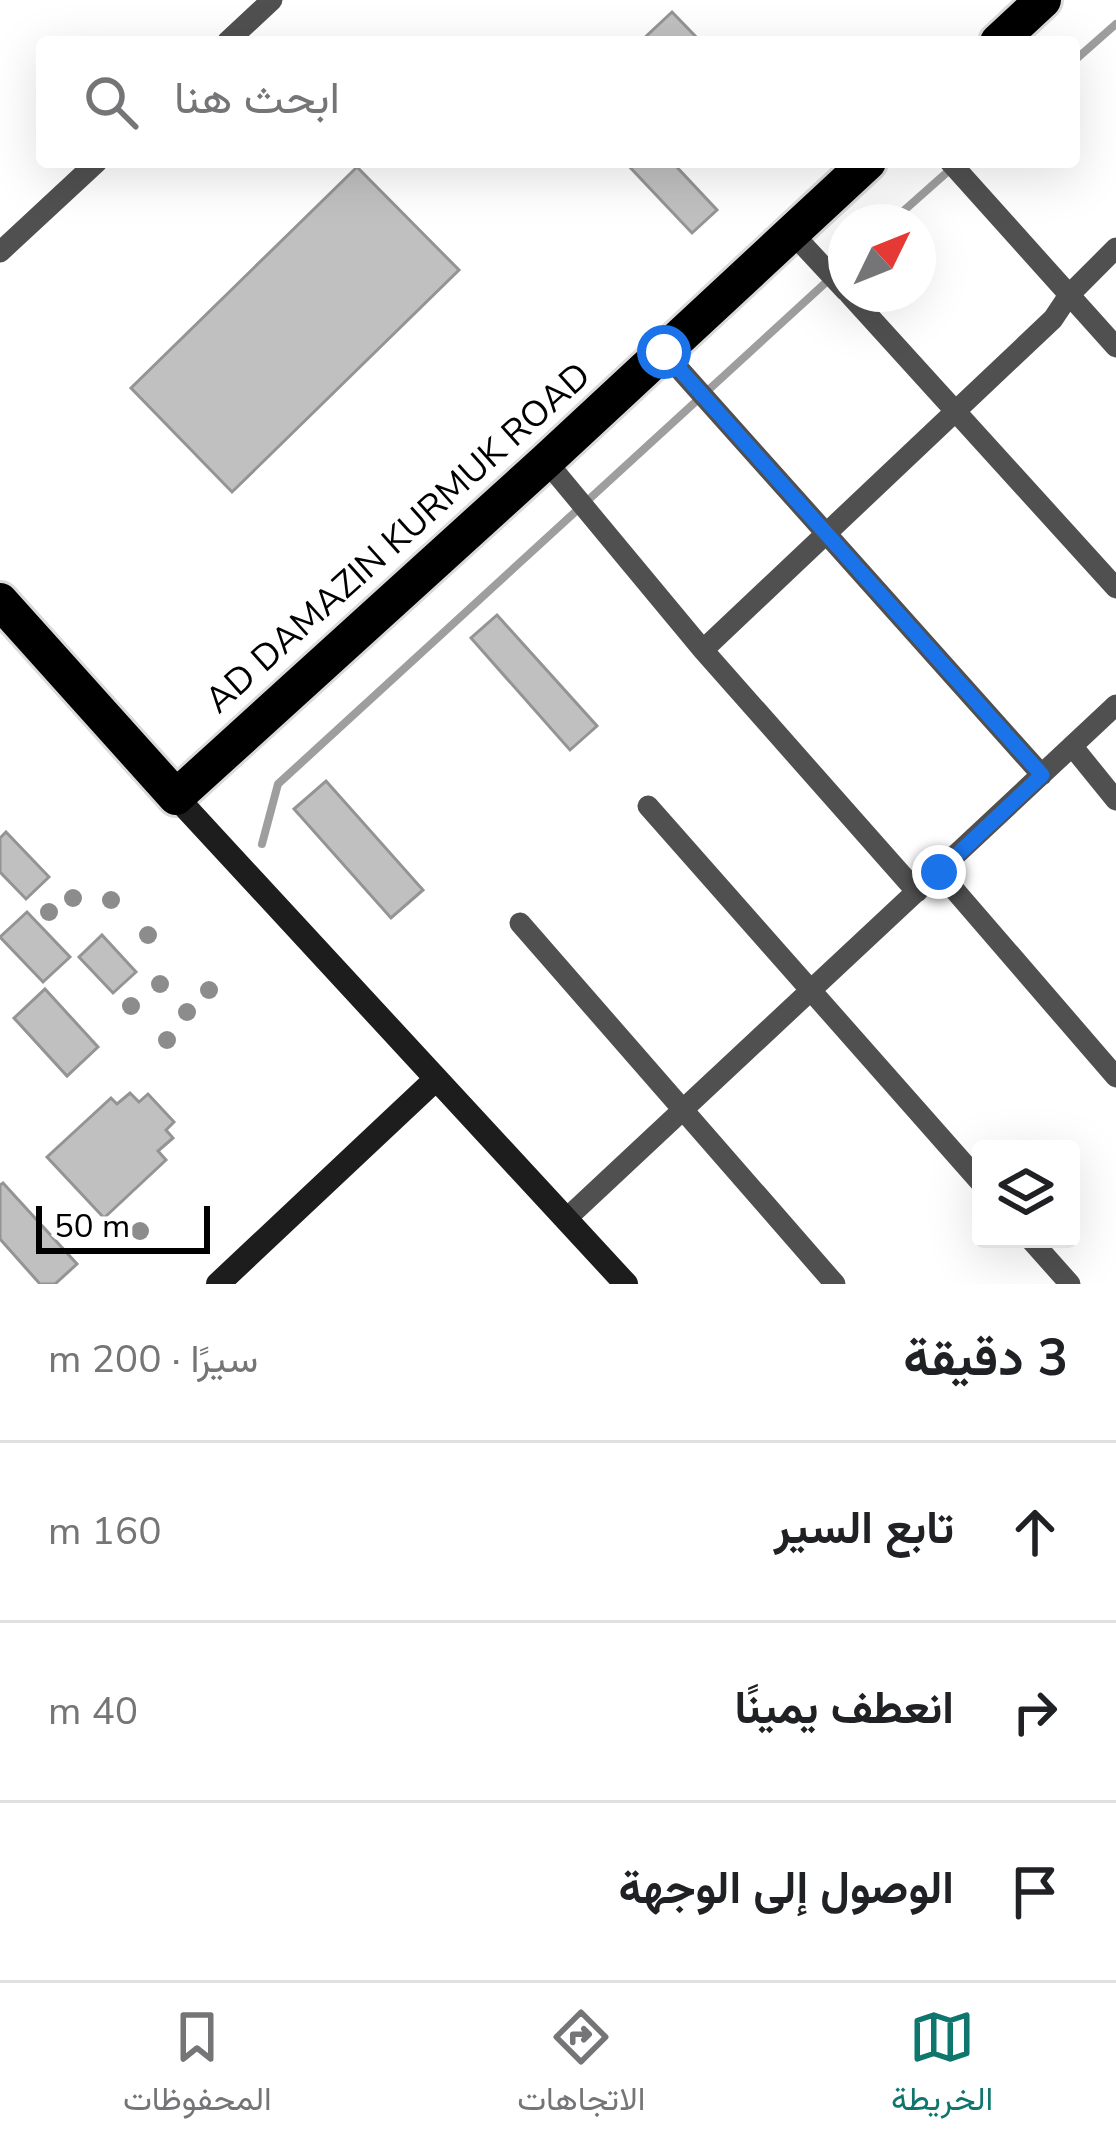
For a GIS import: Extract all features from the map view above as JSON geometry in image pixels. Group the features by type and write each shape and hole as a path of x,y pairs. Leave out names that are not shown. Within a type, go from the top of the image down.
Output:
{"highway":[{"path":"1004,36 1043,0"},
{"name":"AD DAMAZIN KURMUK ROAD","path":"176,797 861,168"},
{"path":"0,602 176,797"}],"street":[{"path":"233,36 272,0"},
{"path":"0,252 91,168"},
{"path":"955,168 1116,347"},
{"path":"792,232 828,272"},
{"path":"703,650 1053,320 1069,295 1116,248"},
{"path":"865,312 1116,588"},
{"path":"664,352 1042,775"},
{"path":"546,461 703,650 917,892"},
{"path":"566,1219 1116,705"},
{"path":"1072,746 1116,800"},
{"path":"176,797 626,1284"},
{"path":"647,806 972,1174"},
{"path":"939,872 1116,1077"},
{"path":"520,923 835,1284"},
{"path":"218,1284 436,1079"},
{"path":"1038,1248 1070,1284"}],"building":[{"path":"672,12 695,36 646,36"},
{"path":"356,168 459,270 232,492 131,388"},
{"path":"631,168 678,168 717,210 692,233"},
{"path":"497,615 597,726 570,750 471,638"},
{"path":"326,781 423,890 391,918 294,809"},
{"path":"6,832 49,877 26,899 0,872 0,838"},
{"path":"27,912 70,957 43,982 0,937"},
{"path":"102,935 136,972 113,993 79,957"},
{"path":"45,989 98,1047 67,1076 14,1018"},
{"path":"130,1093 139,1102 148,1094 174,1122 166,1130 173,1138 158,1151 166,1160 104,1218 47,1157 111,1098 117,1104"},
{"path":"3,1183 77,1264 55,1284 40,1284 0,1239"}],"waterway":[{"path":"1080,56 1116,24"},
{"path":"911,204 952,168"},
{"path":"262,844 278,784 828,280"}],"route":[{"path":"664,352 1042,775 939,872"}]}
